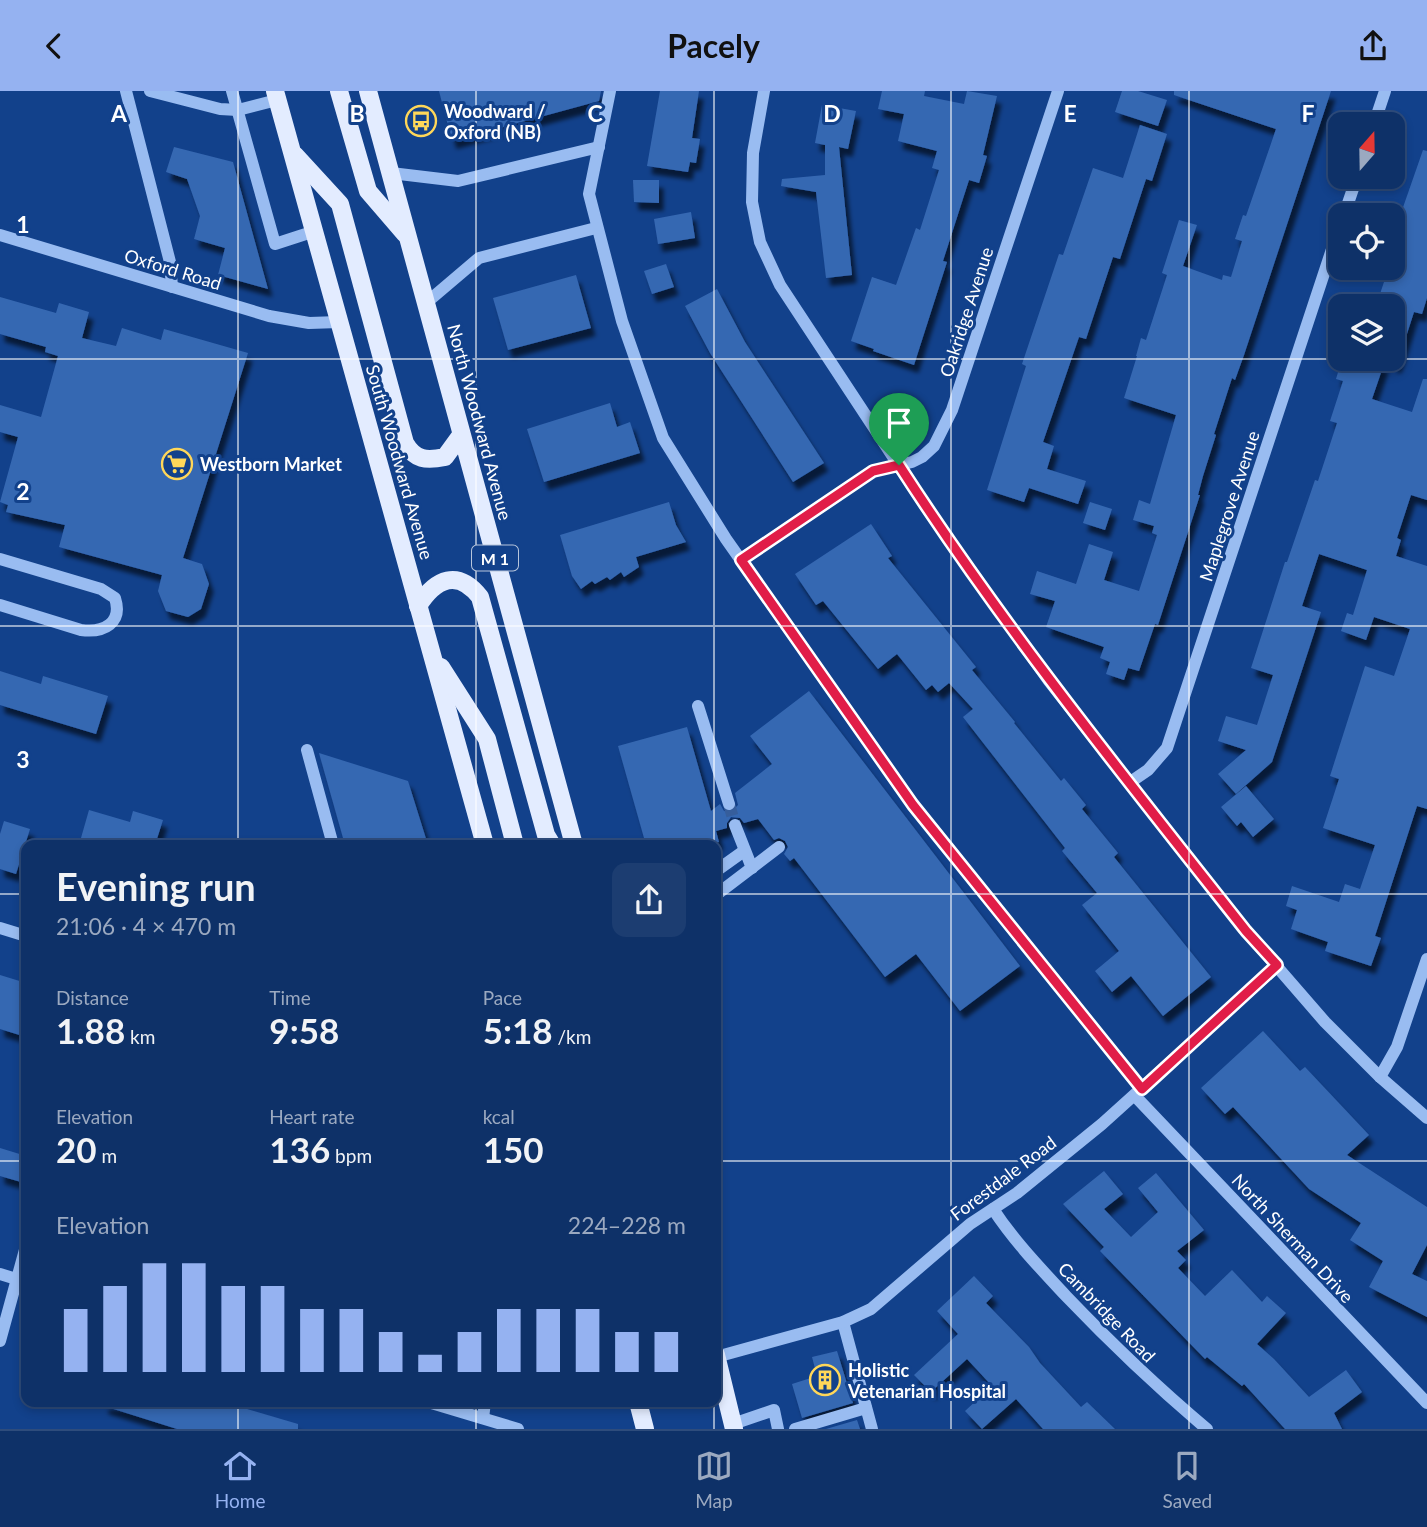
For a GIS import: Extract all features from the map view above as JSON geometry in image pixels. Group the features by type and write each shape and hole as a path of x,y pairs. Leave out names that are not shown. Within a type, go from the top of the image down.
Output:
{"main road":[{"path":"339,91 368,191 409,240"},
{"name":"North Woodward Avenue","path":"368,91 573,840"},
{"name":"South Woodward Avenue","path":"276,95 484,840"},
{"path":"293,153 340,204 405,443 412,455 433,460 445,457 461,435"},
{"path":"418,606 426,593 448,580 461,580 471,586 480,597 549,840"},
{"path":"431,652 487,739 514,840"},
{"path":"721,1376 734,1427"},
{"path":"639,1407 645,1429"}],"street":[{"path":"126,91 170,262 172,287"},
{"path":"150,91 220,109 238,110 276,95"},
{"path":"232,91 275,244 315,232"},
{"name":"North Sherman Drive","path":"610,91 589,194 622,321 663,438 741,560 913,805 1139,1093 1427,1403"},
{"path":"764,91 753,153 752,202 760,242 780,285 928,510 1049,681 1246,931 1325,1022 1380,1077 1427,1118"},
{"name":"Oakridge Avenue","path":"741,560 873,471 922,457 934,446 952,410 1058,91"},
{"path":"1378,112 1385,91"},
{"path":"391,173 458,181 599,147"},
{"path":"426,303 479,258 596,228"},
{"name":"Oxford Road","path":"0,235 279,318 309,323 339,321"},
{"name":"Maplegrove Avenue","path":"1129,783 1148,770 1167,748 1328,261"},
{"path":"0,559 101,589 115,597 118,607 116,618 107,627 94,631 81,630 0,605"},
{"path":"698,706 729,804"},
{"path":"307,750 332,840"},
{"path":"736,825 752,868"},
{"path":"721,891 779,847"},
{"path":"721,867 744,851"},
{"path":"0,928 21,934"},
{"path":"1380,1077 1397,1047 1427,959"},
{"name":"Forestdale Road","path":"721,1355 843,1322 870,1309 950,1240 1017,1193 1139,1093 1277,965"},
{"name":"Cambridge Road","path":"993,1209 1015,1239 1104,1336 1207,1429"},
{"path":"0,1274 21,1281"},
{"path":"0,1341 21,1284"},
{"path":"843,1322 872,1429"},
{"path":"445,1407 515,1429"},
{"path":"483,1418 484,1407"},
{"path":"795,1429 866,1408"},
{"path":"734,1427 774,1410 778,1429"}],"building":[{"path":"439,91 601,91 599,101 452,141"},
{"path":"660,91 699,91 692,138 700,139 696,163 690,162 688,172 647,166"},
{"path":"882,91 925,91 924,96 964,104 967,91 997,96 983,155 987,156 979,183 969,180 943,261 947,262 914,365 851,341 872,277 896,285 916,228 920,230 939,170 932,168 937,151 898,141 904,114 878,109"},
{"path":"1122,91 1138,91 1167,100 1158,126 1115,112"},
{"path":"1174,91 1331,91 1244,355 1235,380 1232,378 1214,434 1216,435 1200,495 1158,625 1155,624 1139,671 1128,668 1124,680 1106,674 1110,662 1100,658 1104,647 1046,627 1055,601 1030,594 1037,571 1076,584 1089,544 1113,552 1104,580 1139,591 1157,535 1152,533 1154,526 1133,520 1139,500 1150,504 1176,415 1124,398 1141,338 1146,340 1167,275 1162,273 1179,220 1197,225 1183,266 1222,280 1223,275 1231,277 1242,241 1235,239 1243,215 1246,216 1276,129 1174,95"},
{"path":"822,105 856,111 848,149 839,147 852,275 826,278 816,192 781,186 782,179 825,175 825,145 815,143"},
{"path":"1140,125 1167,134 1152,181 1146,179 1120,259 1113,257 1086,339 1079,337 1043,442 1054,446 1047,469 1086,481 1078,504 1029,488 1024,502 987,490 1026,366 1022,364 1059,254 1063,255 1093,168 1123,178"},
{"path":"174,147 233,162 268,289 218,275 225,248 194,239 200,216 187,179 166,172"},
{"path":"1423,150 1427,151 1427,298 1422,314 1414,312 1405,340 1405,294 1380,294 1385,280 1405,280 1405,203"},
{"path":"633,180 659,180 659,203 634,202"},
{"path":"691,212 695,238 658,244 654,219"},
{"path":"666,264 674,287 652,294 644,271"},
{"path":"576,275 591,328 508,350 493,298"},
{"path":"717,289 745,342 824,463 793,482 710,353 685,306"},
{"path":"0,297 56,313 59,303 89,312 82,338 116,346 122,328 161,340 164,329 248,353 183,558 202,564 209,584 201,609 188,617 166,611 158,591 162,575 59,547 65,525 6,512 8,505 0,502 18,437 0,432 0,405 41,417 58,356 45,352 46,347 0,334"},
{"path":"1338,371 1382,371 1372,399 1412,412 1423,379 1427,379 1427,500 1411,495 1397,538 1401,540 1396,556 1427,566 1427,809 1417,806 1375,936 1381,938 1371,966 1325,951 1328,942 1291,929 1297,910 1286,906 1292,886 1339,902 1345,884 1360,889 1375,845 1323,828 1339,779 1330,776 1365,666 1394,676 1410,629 1374,617 1366,640 1341,631 1347,613 1353,615 1367,570 1319,554 1302,606 1321,612 1272,762 1236,794 1218,774 1246,750 1218,741 1226,716 1257,725 1273,675 1251,668 1285,562 1315,480 1318,481 1337,423 1330,421 1343,381 1336,379"},
{"path":"610,403 617,427 630,422 640,453 544,482 527,429"},
{"path":"669,502 676,525 686,542 636,557 639,567 624,577 621,572 610,580 607,577 595,584 592,581 581,589 572,576 560,535"},
{"path":"1090,502 1112,509 1105,530 1083,523"},
{"path":"871,524 892,556 888,558 976,667 972,670 1061,781 1064,778 1086,805 1082,809 1118,853 1114,857 1211,977 1163,1016 1131,976 1112,992 1095,971 1119,951 1082,905 1097,893 1062,851 1065,848 963,717 973,709 949,683 938,692 932,685 926,690 897,654 878,669 823,601 816,605 795,574"},
{"path":"0,671 41,684 43,676 108,696 96,734 0,705"},
{"path":"809,691 1020,966 960,1011 916,954 885,977 794,858 790,861 784,854 788,847 785,841 779,838 774,840 758,819 744,823 740,818 731,817 727,828 716,831 718,840 645,840 618,746 687,727 711,811 720,804 724,811 731,812 738,805 735,793 772,764 750,736"},
{"path":"319,753 408,781 426,840 344,840"},
{"path":"1246,786 1274,819 1253,837 1241,822 1237,826 1221,807"},
{"path":"89,810 130,822 133,811 163,820 157,840 80,840"},
{"path":"4,821 30,829 27,840 21,840 21,858 16,874 0,869 0,834"},
{"path":"0,975 21,981 21,1035 0,1029"},
{"path":"1263,1031 1300,1071 1305,1067 1369,1135 1347,1155 1427,1207 1427,1245 1412,1274 1427,1281 1427,1317 1369,1287 1383,1261 1350,1240 1361,1223 1309,1189 1233,1107 1225,1114 1201,1088"},
{"path":"0,1148 21,1154 21,1182 0,1176"},
{"path":"1104,1171 1123,1194 1104,1209 1131,1237 1158,1212 1138,1188 1156,1173 1204,1230 1177,1251 1186,1260 1178,1268 1205,1296 1232,1270 1262,1302 1267,1296 1286,1313 1257,1344 1309,1397 1346,1370 1362,1392 1334,1413 1342,1429 1285,1429 1244,1384 1242,1386 1207,1357 1205,1359 1100,1251 1104,1247 1063,1204"},
{"path":"974,1276 993,1296 986,1303 1029,1347 1040,1363 1081,1407 1087,1402 1115,1429 1043,1429 1016,1399 982,1429 965,1411 992,1386 967,1359 931,1392 914,1375 958,1334 937,1311"},
{"name":"Holistic Vetenarian Hospital","path":"837,1351 853,1403 802,1418 792,1384 817,1376 812,1357"},
{"path":"107,1407 240,1407 298,1424 298,1429 177,1429"},
{"path":"857,1420 860,1429 826,1429"}],"tunnel":[{"path":"729,804 735,825"}],"place":[{"name":"Woodward / Oxford (NB)","path":"421,121"},
{"name":"Westborn Market","path":"177,464"},
{"name":"Holistic Vetenarian Hospital","path":"825,1380"}],"route":[{"path":"899,465 1049,681 1246,931 1277,965 1142,1089 913,805 741,560 873,471 899,465"}]}
